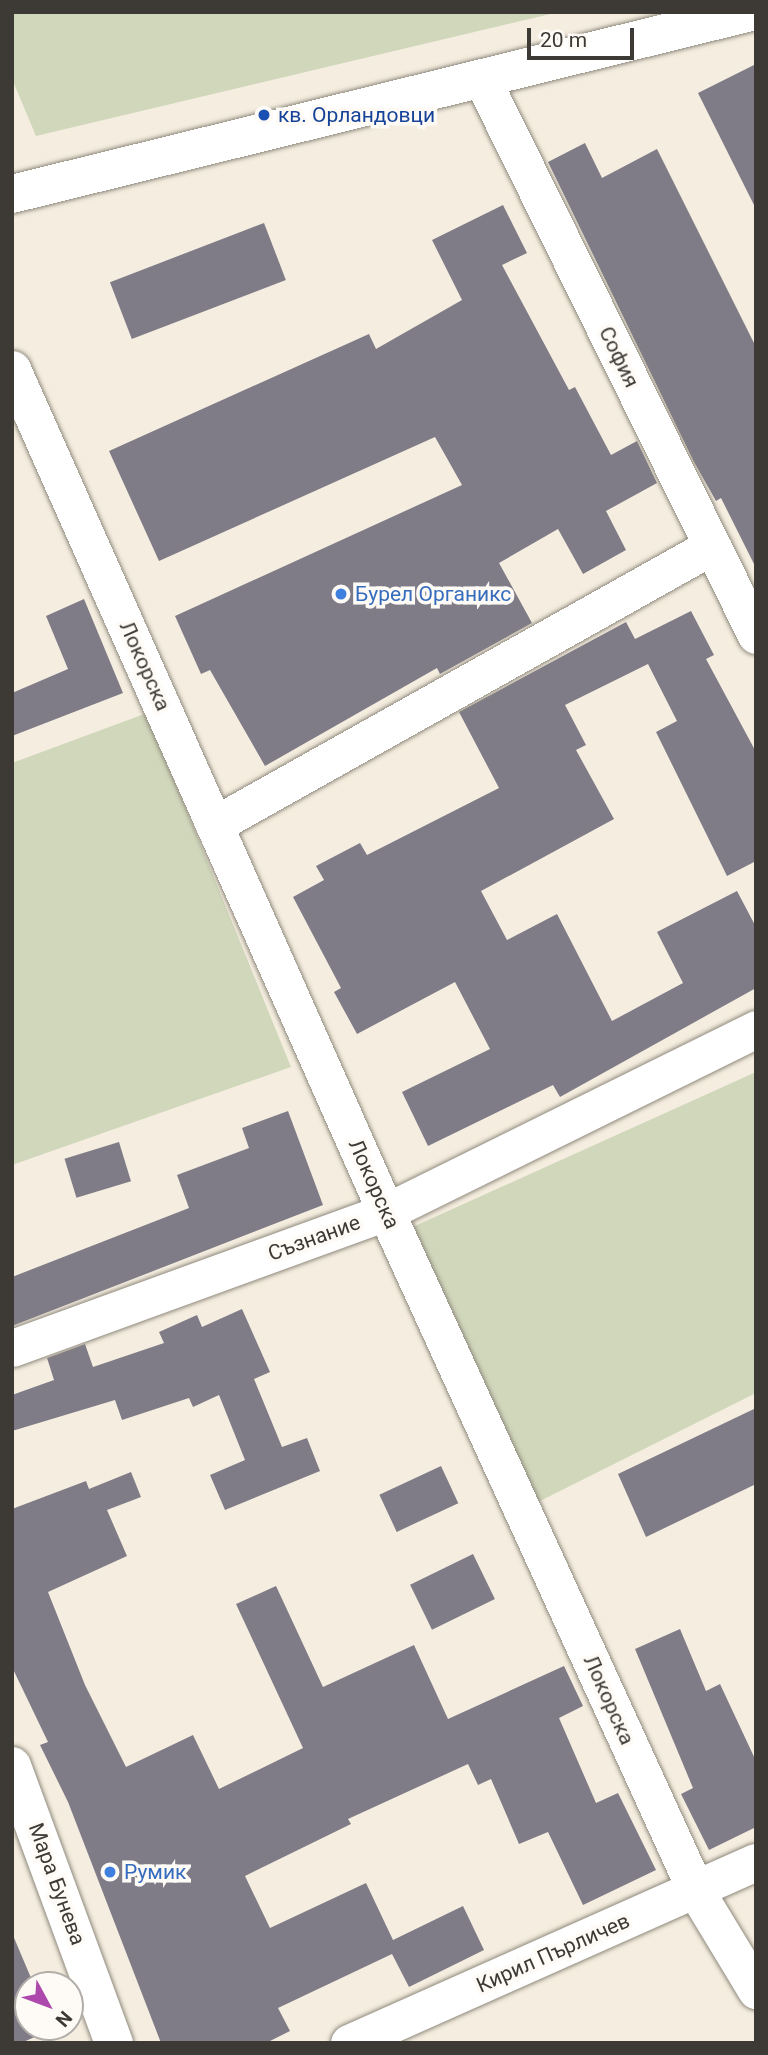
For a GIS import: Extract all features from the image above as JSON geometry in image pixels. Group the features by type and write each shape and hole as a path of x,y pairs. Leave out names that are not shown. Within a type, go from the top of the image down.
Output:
{"street":[{"path":"12,194 751,12"},
{"name":"София","path":"482,79 756,635"},
{"name":"Локорска","path":"12,369 386,1212 696,1891 756,1990"},
{"path":"214,825 712,546"},
{"name":"Съзнание","path":"12,1348 386,1212 756,1029"},
{"name":"Мара Бунева","path":"12,1766 114,2043"},
{"name":"Кирил Пърличев","path":"349,2043 696,1891 756,1862"}],"green space":[{"path":"12,12 559,12 36,136 12,79"},
{"path":"147,713 291,1067 12,1165 12,763"},
{"path":"756,1072 756,1393 522,1510 406,1230"}],"building":[{"path":"756,64 756,209 698,93"},
{"path":"585,143 602,178 657,149 756,347 756,568 721,498 716,501 694,462 548,162"},
{"path":"503,205 527,253 502,265 569,390 575,387 611,455 637,441 657,483 606,511 626,550 583,574 558,529 499,563 532,623 440,674 437,668 265,766 210,670 201,674 175,616 462,485 435,437 159,561 109,451 369,334 376,349 462,300 432,240"},
{"path":"264,223 286,280 132,339 110,282"},
{"path":"84,599 123,693 12,736 12,693 68,669 46,616"},
{"path":"691,611 714,655 706,659 756,752 756,861 727,876 656,732 677,721 648,664 565,705 586,745 576,750 614,819 481,891 507,940 557,914 612,1021 683,983 657,932 737,891 756,927 756,988 560,1097 553,1085 428,1146 402,1092 490,1049 455,982 357,1034 334,992 341,988 293,897 324,880 316,866 360,843 367,855 499,788 459,712 626,622 635,639"},
{"path":"288,1111 323,1205 12,1326 12,1277 189,1208 177,1175 249,1148 242,1128"},
{"path":"119,1142 131,1181 76,1198 64,1159"},
{"path":"242,1309 270,1372 254,1379 282,1447 307,1438 320,1471 225,1510 210,1475 245,1460 219,1395 193,1407 189,1398 122,1420 115,1400 12,1431 12,1395 54,1380 47,1358 85,1344 93,1367 164,1343 159,1332 197,1315 202,1327"},
{"path":"756,1408 756,1484 646,1537 618,1474"},
{"path":"441,1466 458,1503 397,1532 379,1495"},
{"path":"131,1472 141,1497 107,1510 127,1556 48,1592 85,1685 126,1767 193,1735 219,1789 303,1748 236,1604 276,1586 323,1687 414,1645 448,1719 564,1666 583,1706 559,1718 596,1803 618,1793 656,1870 583,1905 548,1832 519,1844 491,1779 478,1785 468,1764 348,1819 351,1824 245,1876 270,1928 366,1883 393,1940 463,1906 484,1950 409,1987 392,1954 278,2008 290,2031 266,2043 161,2043 68,1802 40,1745 48,1742 12,1667 12,1509 86,1481 89,1489"},
{"path":"473,1554 495,1599 432,1630 410,1585"},
{"path":"680,1629 706,1691 720,1684 756,1761 756,1827 709,1850 681,1794 693,1788 635,1649"},
{"path":"12,1933 28,1971 14,1971 14,2041 26,2041 12,2043"}],"place":[{"name":"кв. Орландовци","path":"264,115"},
{"name":"Бурел Органикс","path":"341,594"},
{"name":"Румик","path":"110,1872"}]}
